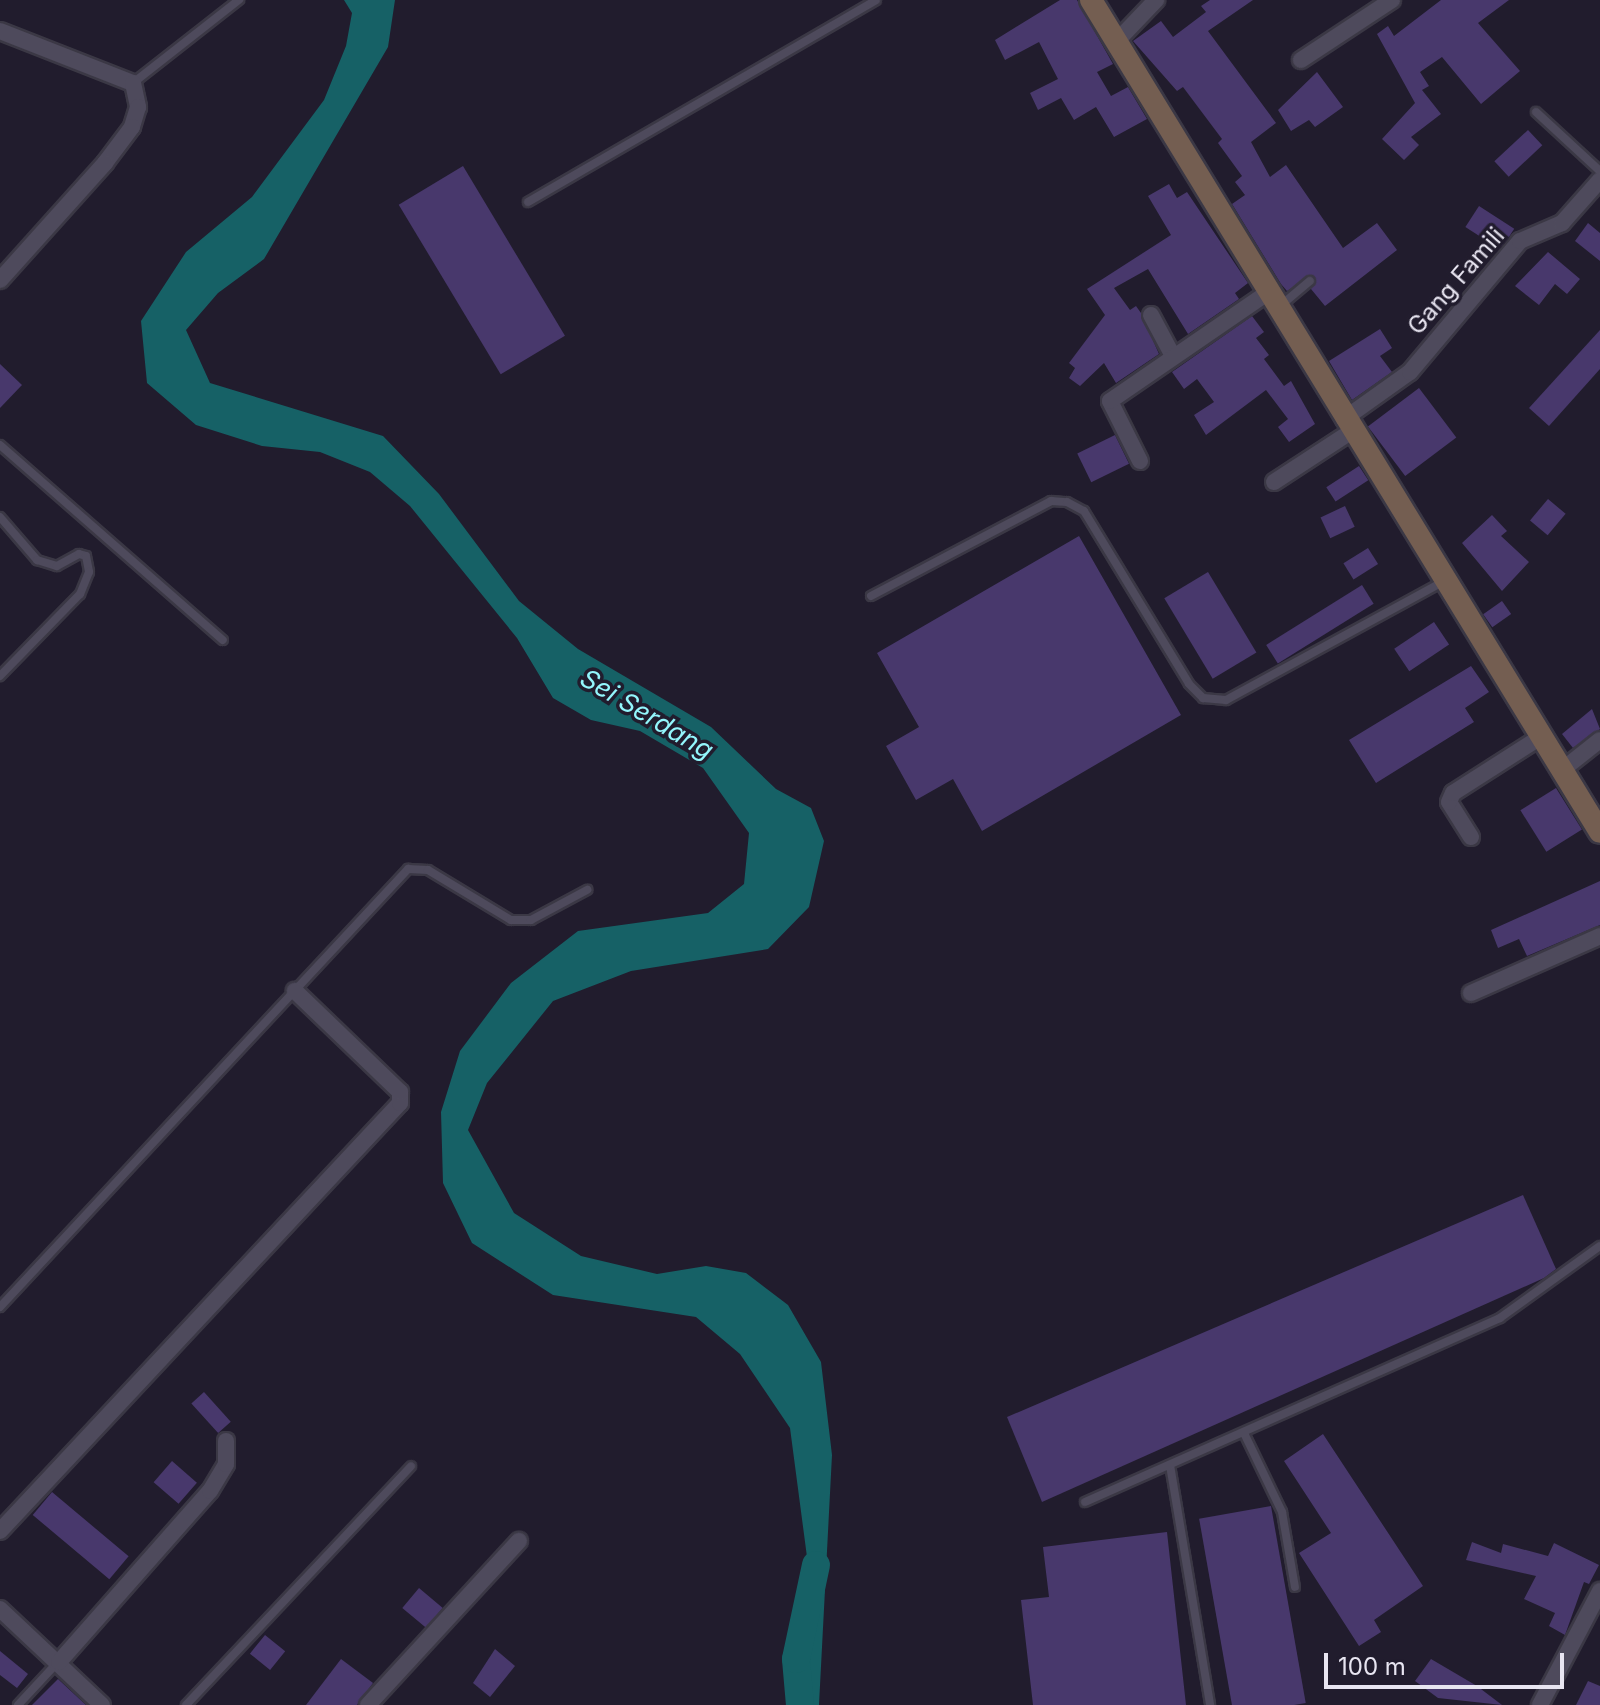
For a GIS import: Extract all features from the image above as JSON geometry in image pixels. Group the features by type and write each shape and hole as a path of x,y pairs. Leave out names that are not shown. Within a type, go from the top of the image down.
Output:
{"street":[{"path":"1091,0 1275,299 1348,425 1600,832"},
{"path":"1117,41 1156,0"},
{"path":"1301,60 1392,0"},
{"path":"0,31 133,83 138,107 132,127 0,280"},
{"name":"Gang Famili","path":"1274,482 1410,372 1520,241 1562,223 1600,180"},
{"path":"1140,461 1109,404 1173,356 1275,299"},
{"path":"1151,315 1173,356"},
{"path":"1471,837 1449,802 1453,793 1542,736"},
{"path":"1562,770 1600,740"},
{"path":"1471,993 1600,936"},
{"path":"0,1531 400,1103 400,1092 295,991"},
{"path":"59,1662 210,1491 226,1464 226,1441"},
{"path":"369,1705 519,1541"},
{"path":"1540,1705 1600,1591"},
{"path":"0,1609 102,1705"}],"lane":[{"path":"133,83 239,0"},
{"path":"528,202 876,0"},
{"path":"1536,112 1600,171"},
{"path":"1275,299 1310,281"},
{"path":"0,445 223,640"},
{"path":"871,596 1051,501 1067,502 1084,511 1189,684 1214,701 1226,700 1446,579"},
{"path":"0,517 37,560 57,566 79,554 86,556 89,572 80,594 0,676"},
{"path":"0,1307 408,869 428,870 511,920 531,920 587,890"},
{"path":"1085,1502 1500,1318 1600,1246"},
{"path":"1244,1433 1282,1512 1295,1587"},
{"path":"1170,1465 1210,1705"},
{"path":"186,1705 411,1466"},
{"path":"18,1705 59,1662"}],"water":[{"path":"344,0 395,0 388,47 264,259 218,293 186,330 210,383 383,436 439,494 519,601 578,649 711,727 776,789 811,808 824,841 809,907 768,949 631,971 553,1001 487,1083 468,1130 514,1213 581,1256 657,1274 706,1266 746,1273 788,1305 821,1362 832,1455 819,1705 797,1705 807,1557 790,1428 740,1354 696,1317 553,1295 472,1243 443,1183 441,1112 460,1051 511,983 578,931 708,913 744,884 749,833 703,768 640,731 591,720 553,698 517,638 410,506 370,472 320,452 262,446 196,425 147,383 141,321 186,252 252,197 324,100 346,46 352,13"}],"building":[{"path":"1060,0 1077,0 1113,64 1097,72 1111,96 1128,87 1147,119 1114,137 1096,107 1074,120 1061,98 1038,110 1030,93 1058,79 1039,42 1005,60 995,40"},
{"path":"1210,0 1253,0 1208,31 1276,123 1251,142 1270,177 1286,165 1343,248 1377,223 1397,250 1325,306 1311,289 1313,275 1287,291 1281,284 1232,204 1245,195 1235,182 1242,176 1218,143 1222,139 1183,87 1177,91 1133,41 1161,21 1173,37 1206,12 1201,6"},
{"path":"1441,0 1509,0 1478,23 1520,71 1481,104 1442,57 1420,72 1429,86 1422,90 1441,114 1411,137 1419,145 1404,160 1382,139 1415,103 1377,34 1388,26 1394,36"},
{"path":"1317,72 1343,107 1315,127 1309,120 1291,131 1278,110"},
{"path":"1528,130 1542,145 1509,177 1494,161"},
{"path":"463,166 565,336 501,374 399,205"},
{"path":"1169,184 1177,198 1187,192 1248,283 1235,293 1239,299 1188,334 1148,269 1114,288 1130,310 1136,306 1141,313 1159,354 1116,383 1104,363 1080,386 1069,378 1075,368 1069,363 1105,315 1087,289 1171,235 1148,196"},
{"path":"1479,206 1514,229 1501,250 1465,227"},
{"path":"1588,223 1600,233 1600,261 1575,241"},
{"path":"1548,252 1580,279 1567,294 1555,284 1539,305 1515,286"},
{"path":"1252,316 1264,332 1256,338 1269,355 1264,359 1284,386 1291,381 1315,424 1289,442 1278,427 1288,419 1266,390 1206,435 1194,415 1214,402 1197,379 1184,389 1172,372"},
{"path":"1380,329 1392,348 1380,356 1392,372 1352,400 1329,361"},
{"path":"1600,330 1600,369 1549,426 1529,408"},
{"path":"0,364 22,385 0,408"},
{"path":"1419,388 1456,438 1405,476 1368,427"},
{"path":"1115,435 1129,464 1091,482 1077,453"},
{"path":"1359,466 1368,480 1336,501 1326,487"},
{"path":"1548,499 1566,514 1548,535 1530,520"},
{"path":"1345,506 1355,527 1330,538 1321,517"},
{"path":"1492,515 1507,531 1501,536 1529,562 1502,591 1462,543"},
{"path":"1079,536 1181,715 982,831 953,779 916,800 886,746 919,727 877,653"},
{"path":"1368,548 1378,564 1353,579 1343,563"},
{"path":"1208,572 1256,653 1213,679 1164,598"},
{"path":"1362,585 1374,604 1278,664 1266,645"},
{"path":"1502,601 1511,614 1492,627 1483,614"},
{"path":"1434,622 1449,644 1409,671 1394,649"},
{"path":"1471,666 1489,692 1465,708 1474,722 1376,783 1349,740"},
{"path":"1592,709 1600,729 1573,748 1562,734"},
{"path":"1556,788 1582,830 1546,852 1520,810"},
{"path":"1600,881 1600,925 1527,956 1519,939 1498,948 1491,930"},
{"path":"1523,1195 1556,1269 1544,1278 1042,1502 1007,1417"},
{"path":"204,1392 231,1422 218,1433 191,1403"},
{"path":"1323,1434 1423,1586 1374,1620 1381,1632 1359,1646 1299,1553 1331,1533 1284,1461"},
{"path":"172,1461 197,1483 179,1504 154,1482"},
{"path":"52,1492 129,1556 109,1579 33,1515"},
{"path":"1271,1506 1306,1703 1232,1705 1199,1519"},
{"path":"1167,1532 1186,1705 1033,1705 1021,1600 1049,1597 1043,1547"},
{"path":"1472,1542 1501,1553 1503,1544 1548,1556 1554,1543 1599,1565 1589,1584 1584,1582 1565,1635 1549,1626 1555,1613 1524,1599 1536,1576 1466,1560"},
{"path":"419,1588 443,1608 426,1628 402,1608"},
{"path":"265,1635 285,1651 270,1670 250,1654"},
{"path":"495,1649 515,1666 490,1697 473,1683"},
{"path":"0,1651 28,1674 17,1688 0,1675"},
{"path":"341,1659 373,1683 357,1705 306,1705"},
{"path":"1431,1659 1502,1705 1438,1698 1415,1681"},
{"path":"58,1679 86,1705 32,1705"},
{"path":"1588,1681 1600,1686 1600,1705 1576,1705"}],"waterway":[{"name":"Sei Serdang","path":"800,1705 796,1659 816,1565"}]}
